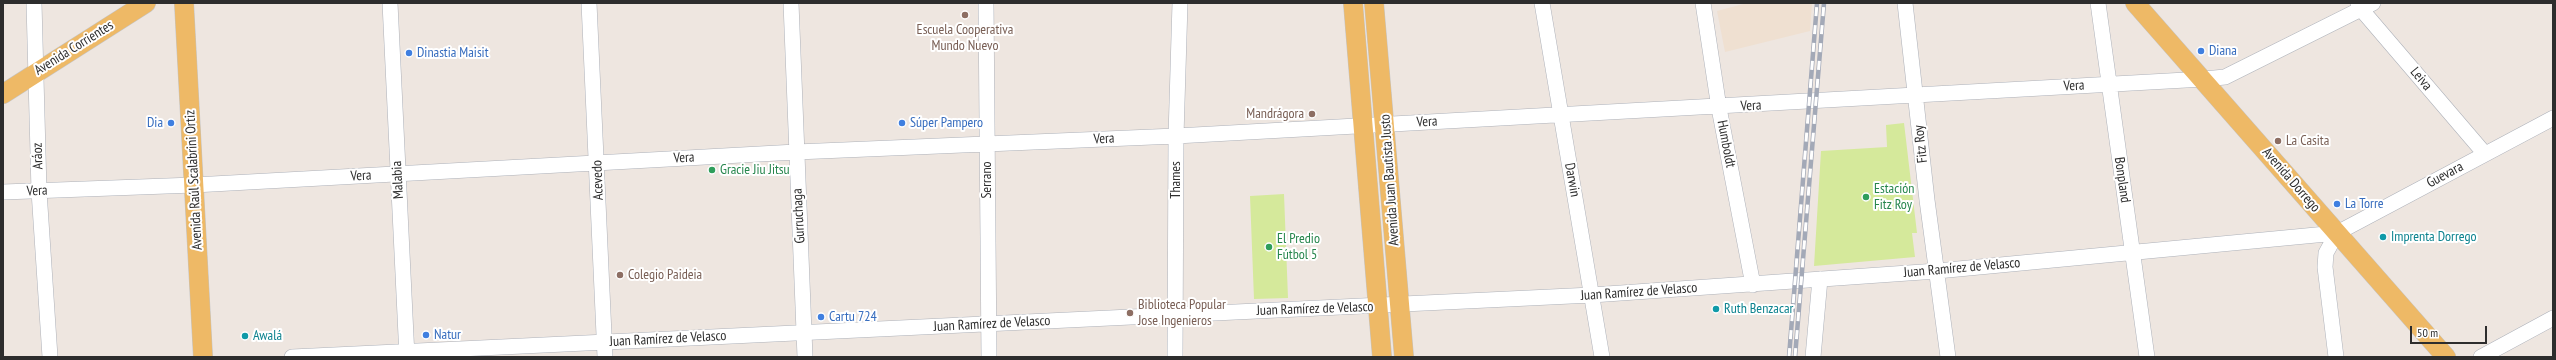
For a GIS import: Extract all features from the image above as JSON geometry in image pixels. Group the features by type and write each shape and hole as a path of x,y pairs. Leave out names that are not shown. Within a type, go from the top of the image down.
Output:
{"main road":[{"name":"Avenida Corrientes","path":"3,94 146,3"},
{"name":"Avenida Raúl Scalabrini Ortiz","path":"184,3 203,357"},
{"name":"Avenida Juan Bautista Justo","path":"1353,3 1382,357"},
{"name":"Avenida Juan Bautista Justo","path":"1374,3 1386,124 1404,357"},
{"name":"Avenida Dorrego","path":"2136,3 2446,357"}],"street":[{"name":"Aráoz","path":"34,3 39,191 50,357"},
{"name":"Malabia","path":"390,3 397,174 407,354"},
{"name":"Acevedo","path":"589,3 605,357"},
{"name":"Gurruchaga","path":"791,3 805,357"},
{"name":"Serrano","path":"986,3 986,145 989,357"},
{"name":"Thames","path":"1175,357 1176,136 1180,3"},
{"name":"Darwin","path":"1542,3 1602,357"},
{"name":"Humboldt","path":"1703,3 1719,108 1753,285"},
{"name":"Fitz Roy","path":"1905,3 1915,96 1948,357"},
{"name":"Bonpland","path":"2098,3 2147,357"},
{"name":"Vera","path":"3,192 194,185 796,152 1176,136 1719,108 2109,84 2204,80 2225,76 2364,5"},
{"name":"Leiva","path":"2364,5 2485,154"},
{"name":"Guevara","path":"2337,233 2553,118"},
{"name":"Juan Ramírez de Velasco","path":"292,357 407,354 604,342 1175,314 1378,307 1592,295 1937,271 2337,233"},
{"path":"2336,357 2325,268 2326,253 2337,233"},
{"path":"1813,357 1820,279"},
{"path":"2481,357 2553,318"}],"shaded area":[{"path":"1747,3 1812,3 1810,31 1725,52 1717,11"}],"green space":[{"name":"Estación Fitz Roy","path":"1904,123 1917,233 1912,233 1915,257 1814,266 1821,151 1887,147 1886,125"},
{"name":"El Predio Fútbol 5","path":"1284,194 1288,298 1254,299 1250,196"}],"railway":[{"path":"1789,357 1817,3"},
{"path":"1795,357 1824,3"}],"place":[{"name":"Escuela Cooperativa Mundo Nuevo","path":"965,15"},
{"name":"Diana","path":"2201,51"},
{"name":"Dinastia Maisit","path":"409,53"},
{"name":"Mandrágora","path":"1312,114"},
{"name":"Dia","path":"171,123"},
{"name":"Súper Pampero","path":"902,123"},
{"name":"La Casita","path":"2278,141"},
{"name":"Gracie Jiu Jitsu","path":"712,170"},
{"name":"Estación Fitz Roy","path":"1866,197"},
{"name":"La Torre","path":"2337,204"},
{"name":"Imprenta Dorrego","path":"2383,237"},
{"name":"El Predio Fútbol 5","path":"1269,247"},
{"name":"Colegio Paideia","path":"620,275"},
{"name":"Ruth Benzacar","path":"1716,309"},
{"name":"Biblioteca Popular Jose Ingenieros","path":"1130,313"},
{"name":"Cartu 724","path":"821,317"},
{"name":"Natur","path":"426,335"},
{"name":"Awalá","path":"245,336"}]}
